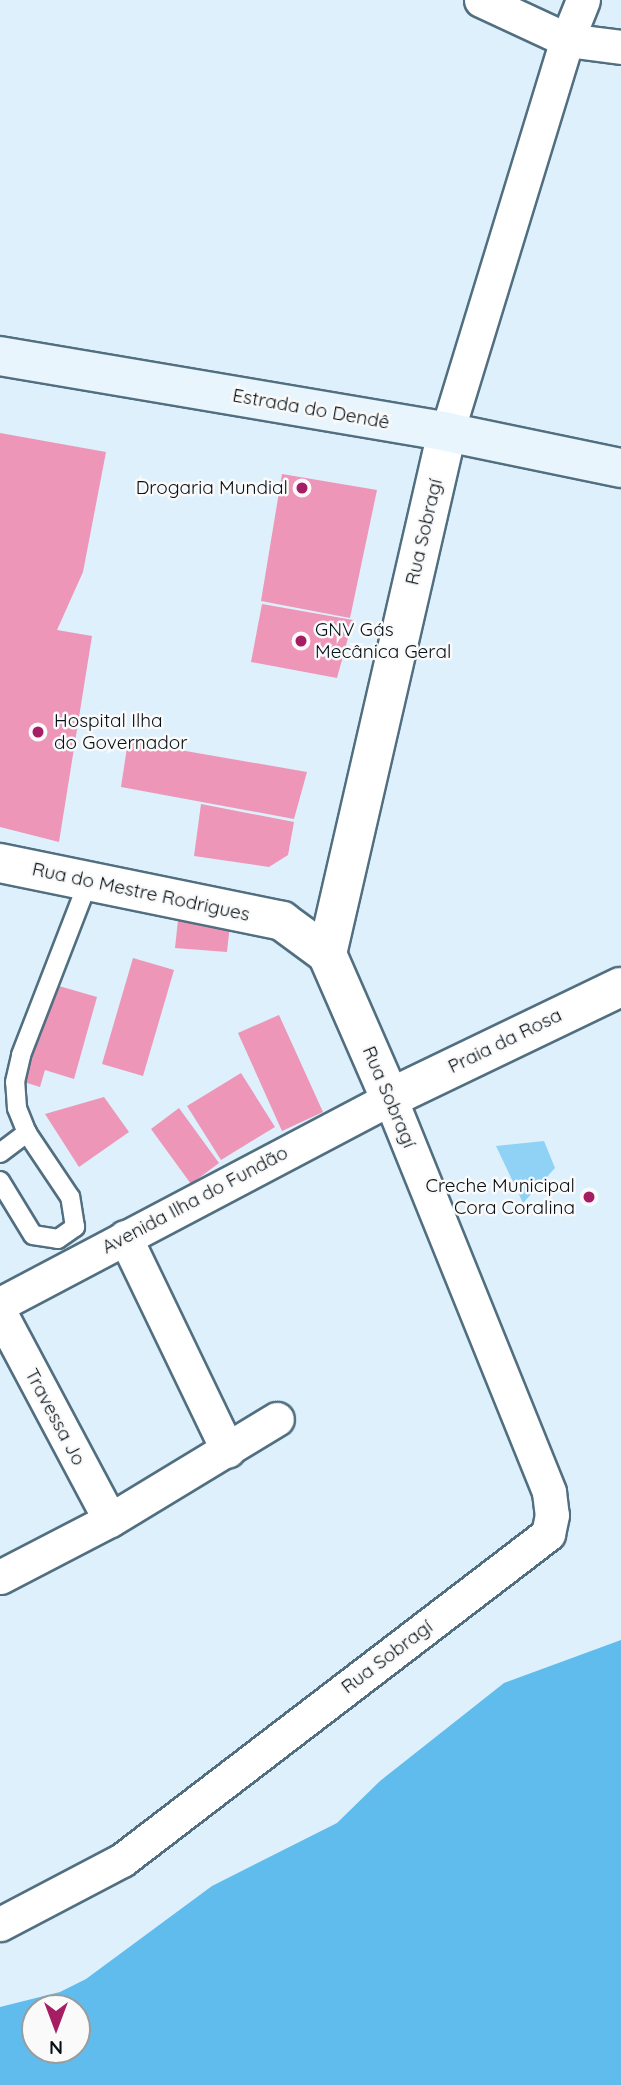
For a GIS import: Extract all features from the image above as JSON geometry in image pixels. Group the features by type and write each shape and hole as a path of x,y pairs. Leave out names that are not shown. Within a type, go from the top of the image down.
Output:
{"main road":[{"name":"Estrada do Dendê","path":"0,356 447,432 621,468"}],"street":[{"path":"481,0 567,40 621,47"},
{"name":"Rua Sobragí","path":"0,1924 122,1860 548,1534 552,1516 549,1492 390,1098 327,954 447,432 567,40 583,0"},
{"name":"Rua do Mestre Rodrigues","path":"0,863 282,921 327,954"},
{"name":"Rua do Mestre Rodrigues","path":"282,921 339,902"},
{"name":"Praia da Rosa","path":"390,1098 621,987"},
{"name":"Avenida Ilha do Fundão","path":"0,1304 390,1098"},
{"path":"125,1237 228,1451"},
{"name":"Travessa Jo","path":"0,1313 110,1520"},
{"path":"0,1577 110,1520 277,1419"}],"lane":[{"path":"0,1181 33,1236 58,1239 75,1227 70,1197 27,1133 17,1108 15,1082 21,1055 88,882"},
{"path":"0,1153 27,1133"}],"shaded area":[{"path":"544,1141 555,1168 523,1203 496,1146"},
{"path":"621,1640 621,2085 0,2085 0,2007 21,2002 21,2064 91,2064 91,1994 52,1994 86,1979 212,1886 337,1823 380,1781 504,1683"}],"building":[{"name":"Hospital Ilha do Governador","path":"0,433 106,452 83,572 57,630 92,636 59,842 0,827"},
{"path":"282,474 377,490 350,618 261,601"},
{"name":"GNV Gás Mecânica Geral","path":"262,604 353,620 337,678 251,662"},
{"path":"128,741 307,772 294,819 121,787"},
{"path":"201,804 294,822 288,855 269,867 194,856"},
{"path":"178,920 230,924 227,952 175,948"},
{"path":"133,958 174,970 143,1076 102,1064"},
{"path":"52,984 97,997 74,1079 45,1070 40,1087 24,1082"},
{"path":"279,1015 323,1112 282,1131 238,1033"},
{"path":"241,1073 275,1127 221,1160 187,1106"},
{"path":"104,1097 129,1132 79,1167 45,1114"},
{"path":"179,1108 219,1163 191,1184 151,1129"}],"place":[{"name":"Drogaria Mundial","path":"302,488"},
{"name":"GNV Gás Mecânica Geral","path":"301,641"},
{"name":"Hospital Ilha do Governador","path":"38,732"},
{"name":"Creche Municipal Cora Coralina","path":"589,1197"}]}
